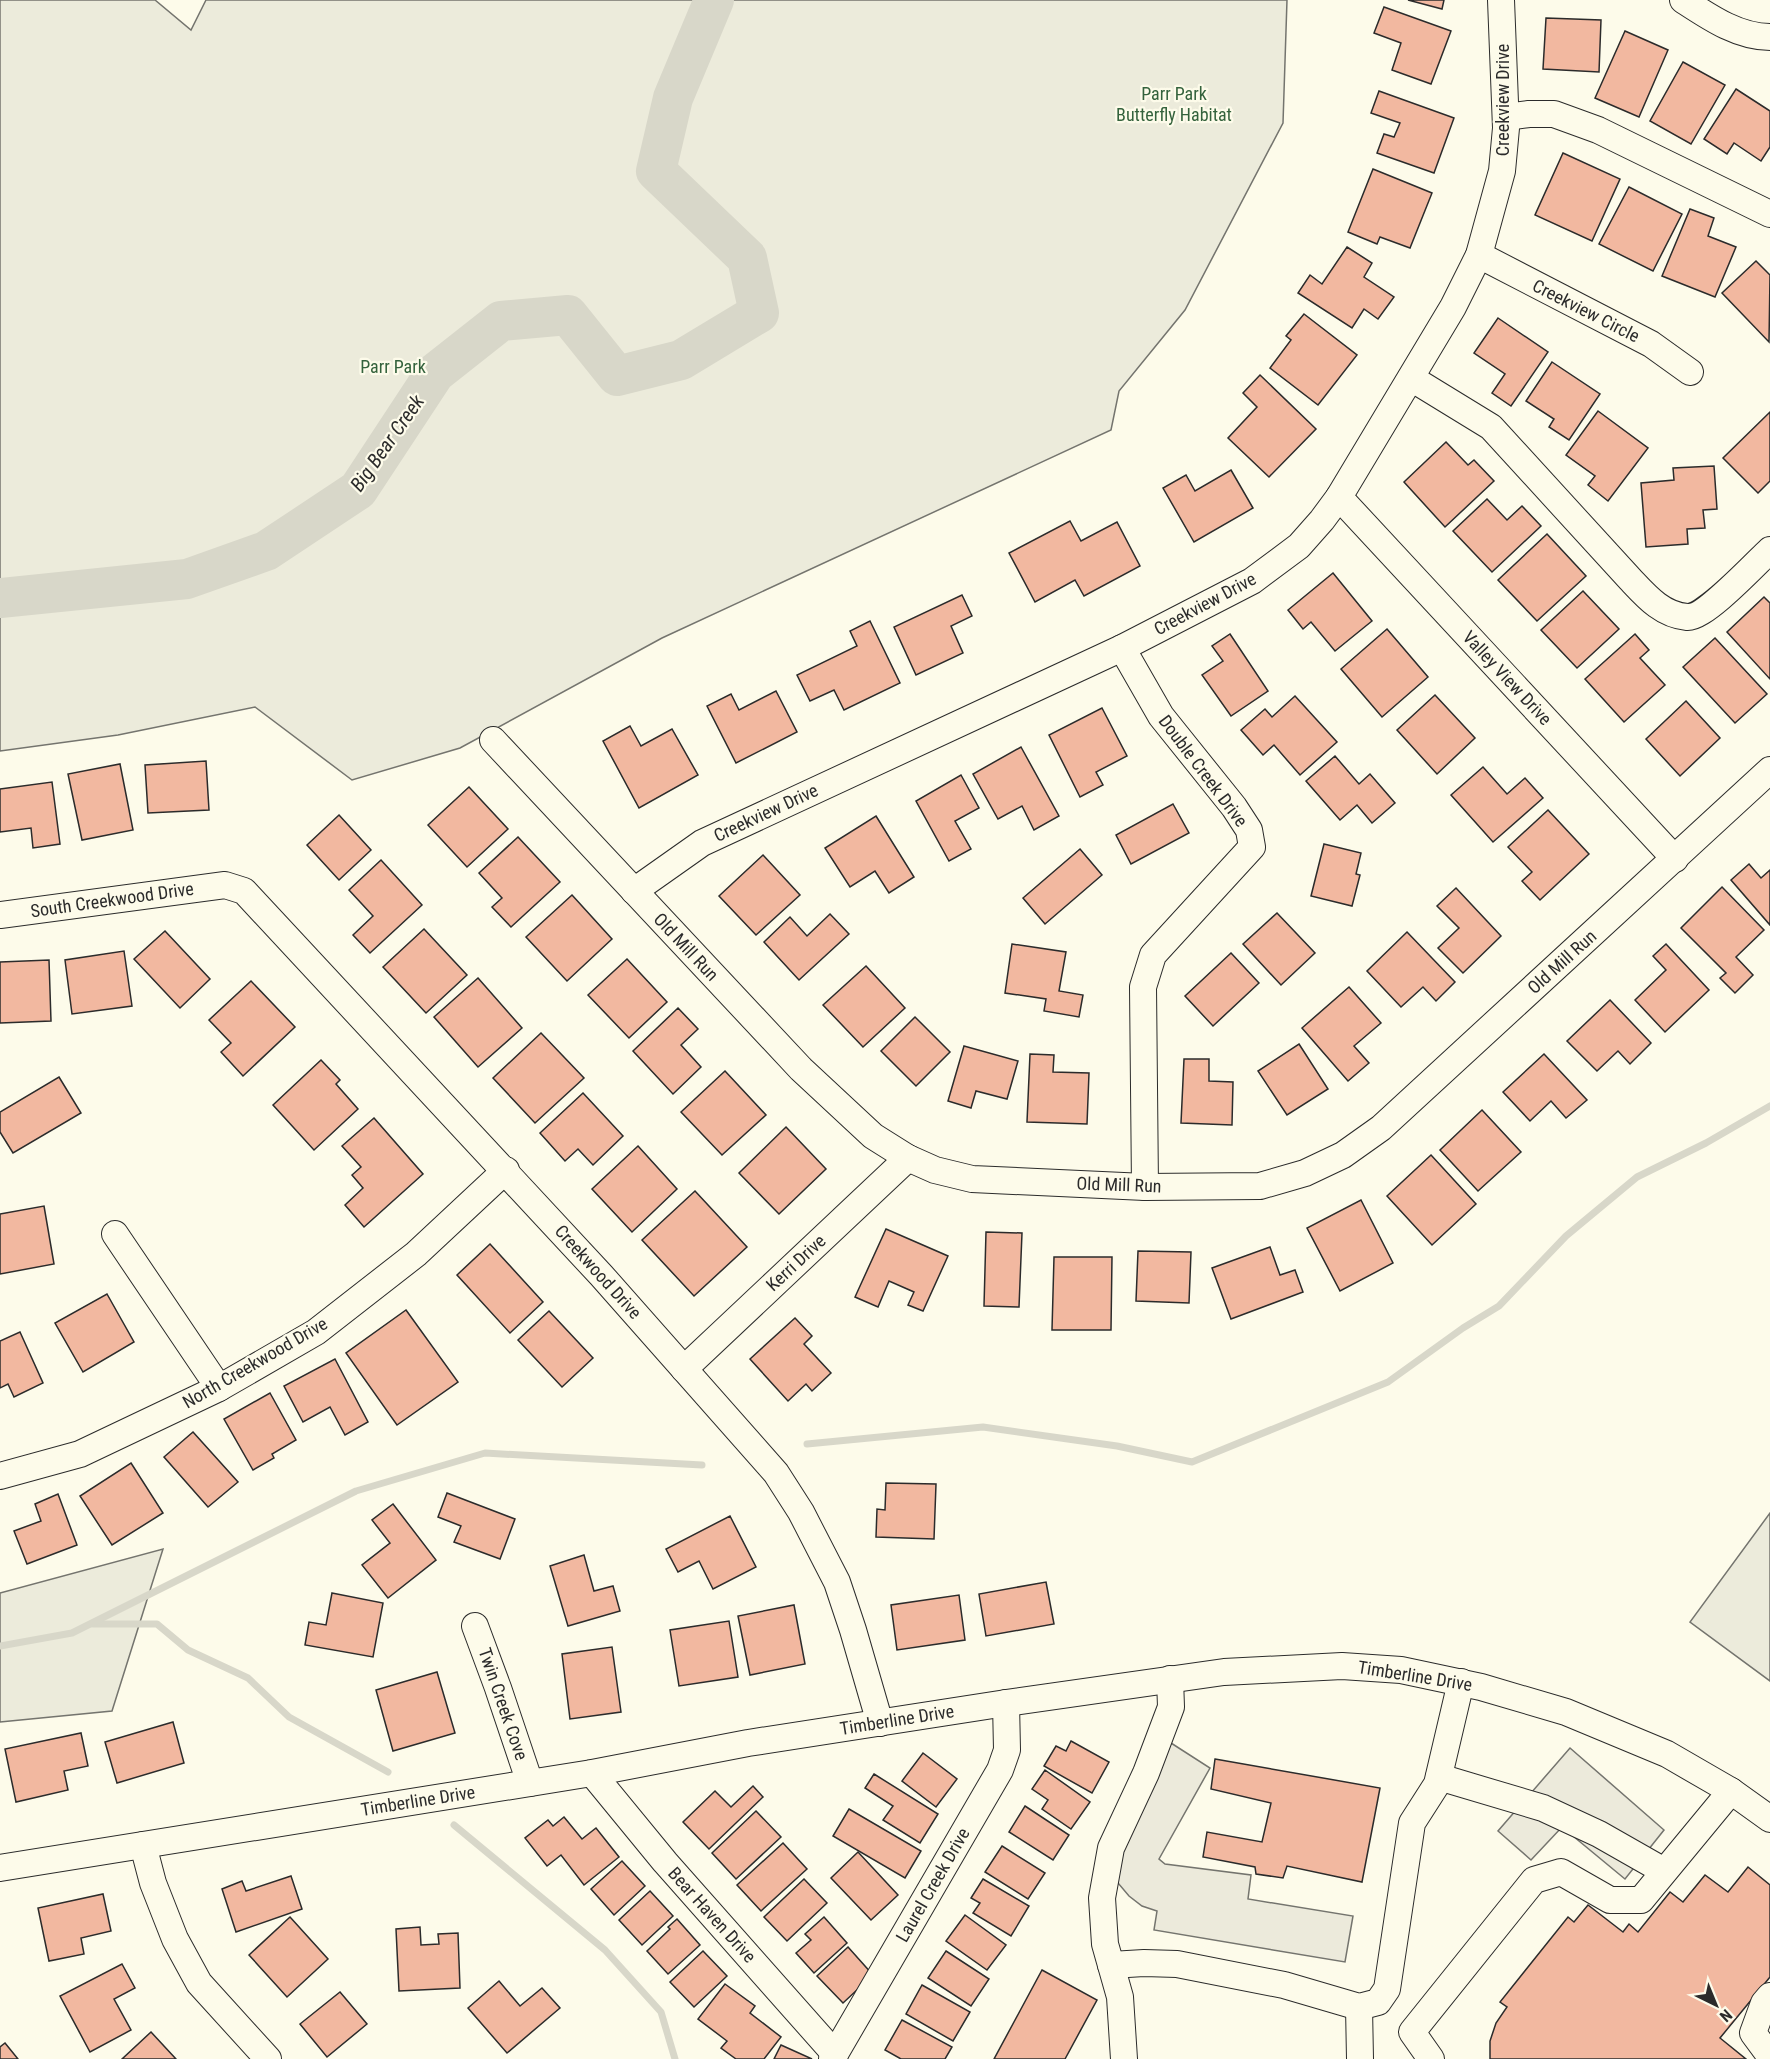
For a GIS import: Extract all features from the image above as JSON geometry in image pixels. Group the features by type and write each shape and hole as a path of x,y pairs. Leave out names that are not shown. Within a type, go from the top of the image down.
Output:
{"street":[{"name":"Creekview Drive","path":"634,891 702,843 1122,648 1252,581 1299,546 1339,497 1453,307 1479,255 1502,171 1506,117 1501,0"},
{"path":"1683,0 1719,23 1760,37 1770,37"},
{"path":"1506,117 1554,114 1598,130 1770,214"},
{"name":"Creekview Circle","path":"1479,255 1652,344 1690,372"},
{"path":"1411,378 1491,427 1630,579 1652,602 1667,612 1689,618 1705,611 1770,550"},
{"name":"Valley View Drive","path":"1339,497 1675,859"},
{"name":"Double Creek Drive","path":"1122,648 1161,716 1234,807 1249,830 1252,847 1153,955 1143,987 1145,1187"},
{"name":"Old Mill Run","path":"493,740 801,1069 873,1136 908,1158 935,1170 972,1179 1145,1187 1260,1186 1305,1173 1342,1155 1381,1128 1770,770"},
{"name":"South Creekwood Drive","path":"0,915 225,885"},
{"name":"Creekwood Drive","path":"225,885 244,891 506,1170 776,1473 801,1512 837,1582 880,1722"},
{"name":"Kerri Drive","path":"684,1369 908,1158"},
{"name":"North Creekwood Drive","path":"0,1476 80,1454 219,1388 316,1332 416,1254 506,1170"},
{"path":"115,1234 219,1388"},
{"name":"Twin Creek Cove","path":"475,1626 530,1783"},
{"name":"Timberline Drive","path":"0,1868 592,1773 748,1743 1006,1703 1224,1672 1342,1666 1401,1670 1481,1687 1566,1712 1667,1754 1731,1791 1770,1819"},
{"path":"1124,2059 1120,1997 1105,1944 1102,1898 1111,1848 1146,1773 1171,1707 1170,1679"},
{"path":"1111,1965 1177,1964 1284,1985 1359,2007 1378,2002 1387,1989 1412,1822 1437,1784 1461,1683"},
{"name":"Laurel Creek Drive","path":"834,2057 1000,1770 1007,1750 1006,1703"},
{"name":"Bear Haven Drive","path":"592,1773 665,1863 834,2057"},
{"path":"1439,1777 1543,1808 1599,1834 1664,1871"},
{"path":"1431,2059 1412,2032 1534,1880 1561,1872 1610,1900 1641,1900 1731,1791"},
{"path":"143,1845 153,1883 175,1939 199,1983 268,2059"},
{"path":"1770,1996 1764,2003 1753,2033 1770,2056"},
{"path":"1359,2007 1360,2059"}],"green space":[{"name":"Parr Park","path":"0,0 155,0 191,30 206,0 1287,0 1283,123 1185,310 1119,391 1111,430 662,638 460,748 352,780 255,707 118,735 0,751"},
{"path":"1770,1513 1770,1681 1690,1622"},
{"path":"163,1549 112,1711 0,1722 0,1593"}],"shaded area":[{"path":"1171,1743 1210,1768 1159,1859 1165,1864 1251,1875 1248,1899 1353,1916 1345,1962 1154,1930 1157,1911 1142,1906 1118,1883 1113,1858"},
{"path":"1570,1748 1664,1830 1625,1879 1562,1827 1531,1860 1498,1831"}],"building":[{"path":"1408,0 1444,0 1442,9"},
{"path":"1384,7 1451,31 1431,84 1392,70 1401,43 1374,33"},
{"path":"1546,18 1601,20 1599,72 1543,69"},
{"path":"1625,31 1668,50 1639,117 1595,98"},
{"path":"1683,62 1725,85 1691,144 1650,121"},
{"path":"1736,89 1770,111 1770,147 1761,161 1734,143 1727,154 1704,139"},
{"path":"1379,91 1454,118 1434,173 1377,153 1384,134 1394,137 1400,123 1371,113"},
{"path":"1563,153 1620,179 1592,241 1535,215"},
{"path":"1373,169 1432,193 1410,248 1380,237 1377,244 1348,232"},
{"path":"1629,187 1682,214 1653,271 1599,244"},
{"path":"1690,209 1714,218 1708,236 1736,247 1715,297 1662,276"},
{"path":"1347,247 1372,263 1364,277 1394,297 1378,319 1364,309 1352,328 1298,293 1310,275 1322,284"},
{"path":"1756,261 1770,275 1769,342 1722,293"},
{"path":"1304,314 1357,355 1318,405 1270,368 1291,340 1286,336"},
{"path":"1498,318 1548,352 1511,406 1492,393 1505,374 1474,353"},
{"path":"1552,362 1600,394 1569,440 1549,427 1554,419 1526,401"},
{"path":"1260,375 1316,429 1269,477 1228,438 1257,407 1243,393"},
{"path":"1598,411 1648,448 1608,501 1588,485 1595,476 1566,455"},
{"path":"1770,412 1770,481 1758,493 1723,458"},
{"path":"1446,442 1468,465 1474,460 1494,481 1445,527 1404,482"},
{"path":"1714,466 1717,509 1703,510 1705,528 1687,529 1688,544 1646,547 1641,483 1674,480 1673,468"},
{"path":"1231,470 1253,508 1194,542 1163,488 1186,475 1195,491"},
{"path":"1487,499 1507,520 1522,506 1541,526 1492,572 1453,531"},
{"path":"1070,521 1081,541 1117,522 1140,566 1084,596 1075,580 1035,602 1009,553"},
{"path":"1547,534 1586,576 1537,621 1498,580"},
{"path":"1333,573 1372,621 1335,651 1311,622 1303,629 1288,610"},
{"path":"1583,591 1619,629 1577,668 1541,630"},
{"path":"962,595 972,616 951,626 963,653 916,675 894,627"},
{"path":"1764,597 1770,603 1770,679 1727,632"},
{"path":"870,621 900,683 844,710 834,690 810,701 797,675 857,646 850,631"},
{"path":"1387,629 1428,677 1382,717 1341,669"},
{"path":"1230,634 1268,691 1231,716 1202,675 1223,661 1212,646"},
{"path":"1635,634 1649,650 1640,658 1665,685 1624,722 1585,679"},
{"path":"1715,638 1767,694 1735,723 1683,667"},
{"path":"776,691 797,732 736,763 707,706 731,694 739,710"},
{"path":"1435,695 1475,738 1437,774 1397,730"},
{"path":"1295,696 1337,742 1300,775 1274,745 1263,755 1241,730 1265,709 1272,717"},
{"path":"1686,701 1720,738 1680,776 1646,739"},
{"path":"1102,708 1127,756 1096,772 1103,785 1080,797 1049,735"},
{"path":"630,726 641,746 672,729 698,775 639,808 603,741"},
{"path":"1021,747 1059,816 1034,830 1022,806 998,819 973,774"},
{"path":"1335,756 1359,784 1370,774 1395,803 1372,823 1357,805 1340,820 1306,781"},
{"path":"206,761 209,810 148,813 145,765"},
{"path":"120,764 133,830 82,840 68,774"},
{"path":"1483,767 1507,794 1525,778 1543,798 1493,842 1451,795"},
{"path":"961,775 979,808 955,821 971,849 949,861 916,801"},
{"path":"52,782 60,844 33,848 31,828 0,832 0,789"},
{"path":"469,787 508,829 467,867 428,825"},
{"path":"1173,804 1189,833 1131,864 1116,835"},
{"path":"1548,810 1589,854 1540,900 1522,881 1532,872 1508,847"},
{"path":"339,815 371,850 339,880 307,845"},
{"path":"876,816 914,877 889,893 875,871 850,887 825,848"},
{"path":"518,837 560,882 511,927 492,907 502,898 479,873"},
{"path":"1324,844 1361,853 1356,874 1360,875 1352,906 1311,896"},
{"path":"1080,849 1102,875 1045,924 1023,898"},
{"path":"763,855 800,895 756,935 719,896"},
{"path":"381,860 422,905 370,953 353,935 373,916 349,890"},
{"path":"1749,864 1761,878 1770,870 1770,925 1731,880"},
{"path":"1722,887 1764,930 1736,957 1753,975 1735,993 1720,978 1726,973 1681,928"},
{"path":"1456,888 1501,936 1463,973 1438,948 1459,928 1437,906"},
{"path":"572,895 612,939 567,981 526,937"},
{"path":"1277,913 1315,953 1281,985 1243,944"},
{"path":"830,914 849,934 799,980 764,942 790,917 807,936"},
{"path":"424,929 467,975 426,1013 383,967"},
{"path":"165,931 210,979 180,1008 134,959"},
{"path":"1407,932 1455,982 1436,1001 1423,987 1401,1007 1367,971"},
{"path":"1012,944 1066,952 1059,991 1083,995 1079,1017 1044,1011 1046,999 1005,993"},
{"path":"1666,944 1709,990 1665,1032 1635,1000 1666,970 1653,956"},
{"path":"124,951 132,1006 72,1014 65,960"},
{"path":"1231,953 1259,983 1213,1026 1185,996"},
{"path":"627,959 667,1002 629,1038 588,995"},
{"path":"49,960 51,1021 0,1023 0,962"},
{"path":"866,966 905,1008 863,1047 823,1005"},
{"path":"478,978 522,1028 478,1067 434,1017"},
{"path":"251,981 295,1027 243,1076 221,1052 231,1043 209,1020"},
{"path":"1349,987 1381,1023 1354,1046 1369,1063 1348,1081 1302,1028"},
{"path":"1610,1000 1651,1043 1630,1064 1618,1051 1597,1071 1567,1041"},
{"path":"678,1008 698,1029 681,1045 701,1067 673,1094 633,1051"},
{"path":"915,1017 950,1052 916,1086 881,1051"},
{"path":"541,1033 584,1078 535,1123 493,1078"},
{"path":"1299,1044 1328,1089 1287,1115 1258,1071"},
{"path":"964,1046 1018,1061 1007,1099 976,1091 971,1108 948,1101"},
{"path":"1030,1054 1054,1055 1053,1072 1089,1073 1087,1124 1027,1122"},
{"path":"1544,1054 1587,1100 1566,1118 1551,1101 1530,1121 1503,1092"},
{"path":"1184,1059 1209,1059 1209,1081 1233,1082 1232,1125 1181,1123"},
{"path":"321,1060 340,1080 336,1084 358,1109 314,1150 273,1105"},
{"path":"725,1071 766,1115 722,1155 681,1112"},
{"path":"59,1077 81,1113 13,1153 0,1132 0,1112"},
{"path":"583,1093 623,1136 593,1165 578,1149 565,1161 540,1133"},
{"path":"1482,1110 1521,1152 1478,1191 1440,1150"},
{"path":"374,1118 423,1174 364,1227 345,1205 363,1188 352,1175 361,1167 342,1146"},
{"path":"786,1127 826,1169 779,1214 739,1173"},
{"path":"638,1146 677,1189 632,1232 592,1189"},
{"path":"1431,1155 1476,1204 1432,1245 1387,1196"},
{"path":"695,1191 747,1247 694,1296 642,1240"},
{"path":"1361,1200 1393,1263 1340,1291 1307,1228"},
{"path":"44,1206 54,1264 0,1274 0,1214"},
{"path":"886,1229 948,1256 923,1311 908,1305 914,1292 889,1281 878,1307 855,1297"},
{"path":"986,1232 1022,1233 1019,1307 984,1306"},
{"path":"490,1244 543,1302 510,1333 457,1275"},
{"path":"1270,1247 1280,1275 1295,1270 1303,1292 1231,1319 1212,1268"},
{"path":"1138,1251 1191,1252 1189,1303 1136,1301"},
{"path":"1054,1257 1112,1257 1111,1330 1052,1330"},
{"path":"107,1294 134,1342 83,1372 55,1323"},
{"path":"406,1310 458,1382 397,1425 346,1353"},
{"path":"549,1311 593,1358 562,1387 518,1340"},
{"path":"795,1318 812,1336 804,1344 831,1373 812,1391 806,1384 788,1401 750,1359"},
{"path":"20,1332 43,1383 14,1397 8,1384 0,1388 0,1341"},
{"path":"335,1359 368,1422 345,1435 330,1407 303,1422 284,1386"},
{"path":"270,1393 296,1440 272,1454 274,1458 253,1470 224,1419"},
{"path":"193,1432 238,1482 208,1507 164,1457"},
{"path":"131,1463 163,1513 112,1545 80,1496"},
{"path":"886,1483 936,1484 934,1539 876,1537 877,1509 885,1510"},
{"path":"447,1493 515,1519 500,1559 454,1542 461,1526 438,1517"},
{"path":"58,1494 77,1545 27,1564 14,1531 41,1521 35,1504"},
{"path":"393,1504 436,1560 388,1598 362,1565 390,1543 372,1520"},
{"path":"730,1516 756,1567 713,1589 699,1561 678,1572 666,1549"},
{"path":"584,1555 594,1591 613,1586 620,1611 568,1626 550,1566"},
{"path":"1046,1582 1054,1624 986,1636 979,1594"},
{"path":"332,1593 383,1603 373,1657 305,1645 309,1622 326,1625"},
{"path":"959,1595 965,1640 897,1650 891,1605"},
{"path":"794,1605 805,1664 750,1675 738,1616"},
{"path":"729,1621 738,1677 679,1686 670,1630"},
{"path":"612,1647 621,1712 570,1719 562,1654"},
{"path":"437,1672 455,1733 393,1751 376,1690"},
{"path":"173,1722 184,1763 117,1783 105,1742"},
{"path":"81,1733 88,1766 64,1771 68,1790 16,1802 5,1749"},
{"path":"1071,1741 1109,1762 1092,1793 1044,1766 1056,1746 1066,1751"},
{"path":"923,1753 957,1779 936,1807 902,1781"},
{"path":"1215,1759 1380,1788 1362,1882 1287,1866 1283,1878 1256,1874 1255,1867 1203,1857 1207,1832 1262,1842 1271,1803 1211,1789"},
{"path":"1045,1770 1090,1802 1071,1829 1042,1809 1048,1800 1032,1789"},
{"path":"874,1774 938,1814 920,1843 883,1820 893,1806 865,1788"},
{"path":"753,1786 763,1797 709,1849 683,1822 715,1791 731,1807"},
{"path":"1025,1806 1069,1835 1053,1860 1009,1832"},
{"path":"849,1809 921,1851 905,1878 833,1836"},
{"path":"756,1811 781,1837 736,1879 712,1853"},
{"path":"564,1817 582,1839 596,1828 619,1857 584,1885 561,1855 547,1866 525,1838 548,1820 553,1826"},
{"path":"783,1843 807,1869 761,1911 737,1885"},
{"path":"1002,1846 1045,1873 1028,1899 985,1872"},
{"path":"858,1852 898,1895 871,1920 831,1878"},
{"path":"622,1861 645,1886 614,1915 591,1889"},
{"path":"1748,1867 1770,1885 1770,1977 1720,2038 1746,2059 1490,2059 1490,2041 1496,2023 1507,2007 1500,2002 1568,1917 1574,1922 1588,1905 1623,1932 1629,1924 1638,1932 1670,1892 1683,1902 1705,1875 1728,1892"},
{"path":"291,1876 302,1909 236,1932 222,1889 242,1881 246,1891"},
{"path":"804,1879 827,1903 787,1941 764,1917"},
{"path":"983,1879 1029,1906 1011,1936 973,1913 980,1903 971,1898"},
{"path":"650,1891 673,1916 642,1945 619,1920"},
{"path":"103,1894 111,1931 81,1938 84,1954 49,1961 38,1908"},
{"path":"965,1915 1006,1945 987,1970 946,1941"},
{"path":"290,1917 328,1959 287,1997 249,1955"},
{"path":"824,1917 847,1943 814,1973 796,1953 811,1940 805,1934"},
{"path":"677,1919 700,1945 668,1974 647,1951"},
{"path":"420,1927 421,1945 439,1944 438,1934 458,1933 460,1988 399,1991 396,1929"},
{"path":"848,1947 873,1975 843,2003 817,1976"},
{"path":"703,1951 727,1976 694,2007 670,1982"},
{"path":"946,1951 989,1979 971,2006 928,1978"},
{"path":"122,1964 135,1988 114,1999 131,2030 90,2052 60,1996"},
{"path":"1042,1970 1097,2000 1065,2059 994,2059"},
{"path":"499,1981 520,2006 542,1988 560,2008 507,2053 468,2008"},
{"path":"725,1984 755,2006 750,2013 781,2037 764,2059 736,2059 721,2048 727,2041 698,2019"},
{"path":"922,1985 970,2012 953,2041 906,2014"},
{"path":"340,1992 367,2024 327,2057 300,2024"},
{"path":"902,2020 952,2047 945,2059 901,2059 885,2050"},
{"path":"151,2032 176,2059 122,2059"},
{"path":"5,2043 18,2059 0,2059 0,2047"},
{"path":"781,2045 812,2059 774,2059"}],"waterway":[{"name":"Big Bear Creek","path":"0,598 187,579 266,551 358,490 435,373 501,321 568,315 617,376 681,360 759,313 747,258 656,171 673,98 714,0"},
{"path":"807,1444 983,1427 1117,1446 1192,1462 1388,1382 1463,1328 1499,1306 1566,1236 1637,1177 1706,1143 1770,1106"},
{"path":"0,1646 72,1633 356,1491 485,1453 702,1465"},
{"path":"93,1624 157,1624 188,1650 248,1678 289,1717 388,1772"},
{"path":"454,1825 605,1950 661,2012 675,2059"}],"park label":[{"name":"Parr Park Butterfly Habitat","path":"1174,104"}]}
